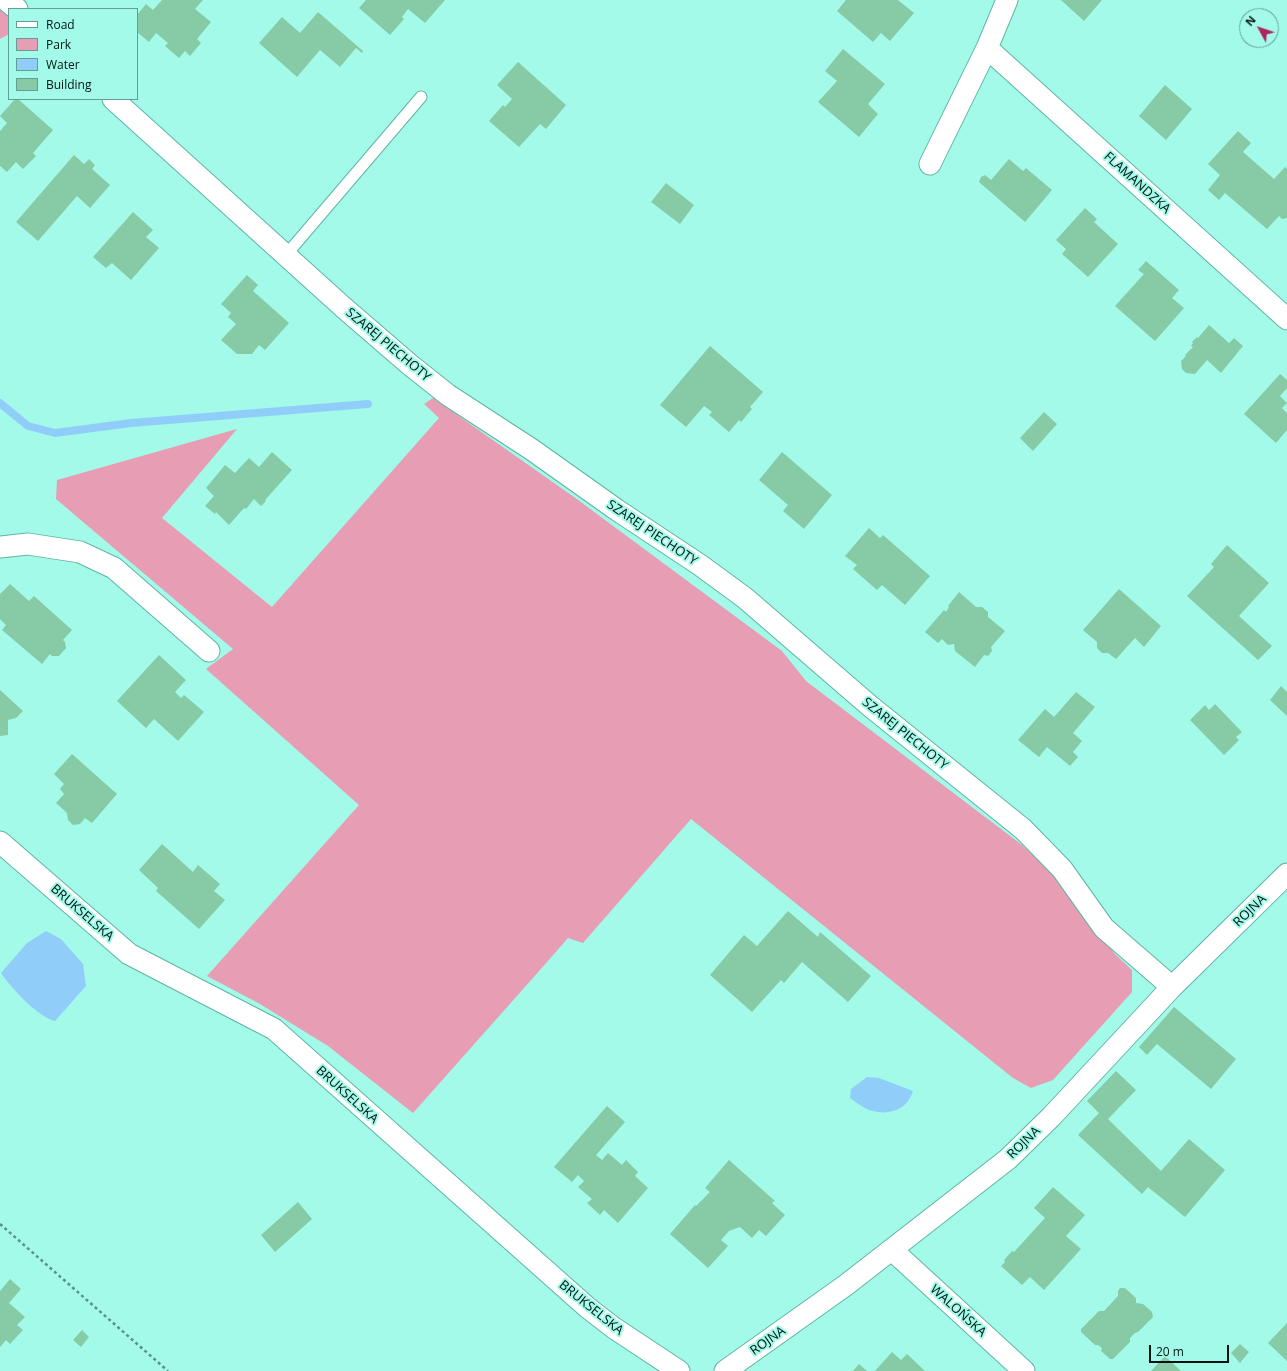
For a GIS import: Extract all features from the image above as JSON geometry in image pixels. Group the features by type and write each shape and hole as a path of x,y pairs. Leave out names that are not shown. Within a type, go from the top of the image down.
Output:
{"street":[{"path":"6,0 16,8"},
{"path":"930,164 987,48 1007,0"},
{"name":"FLAMANDZKA","path":"987,48 1287,319"},
{"name":"SZAREJ PIECHOTY","path":"114,100 343,307 409,364 448,395 700,565 745,598 870,706 1023,829 1062,869 1104,928 1172,987"},
{"path":"0,547 28,544 80,552 114,568 209,651"},
{"name":"BRUKSELSKA","path":"0,842 129,954 274,1029 588,1308 614,1328 680,1371"},
{"name":"ROJNA","path":"725,1371 812,1310 892,1250 1008,1159 1051,1117 1172,987 1287,874"},
{"name":"WALOŃSKA","path":"892,1250 1024,1371"}],"lane":[{"path":"286,255 421,97"}],"path":[{"path":"0,1224 168,1371"}],"green space":[{"path":"0,8 8,15 8,35 0,39"},
{"path":"433,398 574,497 782,651 806,681 1022,845 1070,891 1093,927 1115,954 1132,970 1132,992 1053,1080 1031,1088 1013,1078 691,819 583,943 568,938 413,1113 328,1046 260,1004 207,976 359,805 206,669 233,649 56,499 57,480 237,429 162,518 272,607 439,418 424,404"}],"water":[{"path":"46,931 61,939 83,964 86,986 55,1021 33,1008 18,994 1,973 27,943"},
{"path":"867,1077 879,1078 913,1091 906,1103 896,1110 890,1112 876,1112 869,1110 850,1098 851,1089"}],"building":[{"path":"162,0 203,0 195,9 211,22 197,39 201,43 190,56 185,51 179,58 165,46 168,43 156,33 149,42 138,33 138,14 146,4 153,10"},
{"path":"366,0 445,0 425,23 408,9 402,17 404,19 390,35 359,8"},
{"path":"846,0 898,0 914,13 890,41 881,33 873,42 837,11"},
{"path":"1061,0 1102,0 1084,21"},
{"path":"318,12 363,51 362,53 356,48 340,67 320,50 297,77 259,43 282,17 300,33"},
{"path":"843,49 885,84 868,104 878,114 859,137 818,102 837,81 825,71"},
{"path":"518,62 566,105 546,129 540,124 519,147 489,121 503,105 505,107 512,99 497,85"},
{"path":"1165,85 1192,109 1166,140 1139,116"},
{"path":"14,100 19,100 53,130 33,153 36,156 23,169 16,162 7,172 0,166 0,131 7,123 0,116"},
{"path":"1238,131 1251,143 1243,152 1274,179 1285,167 1287,169 1287,218 1282,219 1279,216 1267,229 1225,193 1219,200 1208,190 1220,175 1208,164"},
{"path":"74,155 84,164 89,159 95,165 92,169 110,185 90,208 77,196 38,241 16,222"},
{"path":"1009,159 1023,171 1026,168 1052,190 1025,222 979,182 981,177 985,175 991,180"},
{"path":"666,183 694,205 680,224 651,202"},
{"path":"1085,208 1097,219 1094,222 1118,244 1088,277 1062,254 1066,249 1056,240"},
{"path":"133,212 153,230 146,237 159,248 131,280 112,263 106,268 93,257"},
{"path":"1146,261 1179,290 1172,298 1184,308 1155,341 1115,306 1144,274 1138,270"},
{"path":"247,275 258,285 253,291 289,323 265,350 259,345 252,354 237,354 221,340 236,324 228,317 231,313 221,304"},
{"path":"1209,325 1229,343 1234,338 1243,346 1221,373 1207,360 1195,374 1186,373 1182,369 1181,361 1193,347 1191,346 1193,343 1192,342 1197,337 1198,338"},
{"path":"710,346 763,392 750,407 752,409 741,422 739,420 729,432 709,415 712,412 704,406 686,427 660,405"},
{"path":"1280,374 1287,380 1287,388 1280,396 1287,403 1282,408 1287,413 1287,430 1276,443 1244,414"},
{"path":"1044,412 1057,424 1033,451 1020,438"},
{"path":"272,452 292,470 261,506 254,499 229,525 216,512 215,514 205,506 214,496 206,488 225,465 235,473 249,458 259,467"},
{"path":"782,452 832,495 804,529 783,511 788,505 759,480"},
{"path":"869,528 880,538 883,535 930,576 905,605 882,585 877,590 853,569 857,565 845,556"},
{"path":"1227,545 1269,583 1239,616 1272,646 1258,660 1187,596 1214,567 1211,564"},
{"path":"10,584 29,601 34,596 72,630 63,640 66,648 59,656 52,656 50,654 42,664 2,630 6,625 0,619 0,594"},
{"path":"1119,589 1161,626 1144,647 1135,638 1116,659 1108,653 1102,653 1097,648 1097,642 1083,630"},
{"path":"959,592 976,607 982,607 988,612 988,617 1005,631 991,647 992,651 988,656 984,655 975,667 955,651 954,644 948,645 942,639 938,643 925,632 944,610 946,612 949,607 948,606"},
{"path":"159,655 186,680 175,692 181,698 184,695 204,712 178,741 154,719 146,728 117,701"},
{"path":"1281,686 1287,692 1287,716 1270,700"},
{"path":"0,690 23,711 16,718 8,720 8,735 0,736"},
{"path":"1076,692 1095,707 1073,733 1082,741 1073,752 1078,757 1070,766 1047,747 1039,757 1018,740 1045,709 1054,717"},
{"path":"1215,704 1242,732 1236,737 1239,740 1224,755 1190,720 1205,705 1209,710"},
{"path":"72,754 117,794 92,823 85,818 80,824 73,825 68,820 67,813 56,803 64,794 60,789 64,784 54,774"},
{"path":"162,844 193,872 198,865 220,884 214,891 225,900 199,929 156,891 158,888 139,870"},
{"path":"788,911 818,937 820,932 871,976 848,1002 802,962 784,983 781,980 752,1012 710,975 744,935 757,946"},
{"path":"1174,1007 1236,1059 1211,1089 1157,1044 1147,1055 1139,1047"},
{"path":"1116,1071 1136,1090 1108,1119 1161,1171 1189,1139 1225,1170 1185,1217 1148,1187 1142,1194 1078,1135 1099,1113 1087,1101"},
{"path":"607,1106 625,1122 596,1155 602,1160 608,1153 622,1165 626,1160 638,1172 635,1176 648,1188 618,1223 604,1210 600,1215 587,1203 592,1199 578,1187 584,1181 578,1175 572,1182 554,1167"},
{"path":"729,1160 775,1201 772,1203 785,1215 766,1236 759,1230 752,1238 740,1227 729,1231 721,1240 728,1246 708,1268 670,1234 695,1205 696,1206 710,1192 705,1188"},
{"path":"1053,1187 1085,1215 1066,1236 1081,1249 1044,1290 1030,1277 1022,1285 1001,1266 1012,1251 1014,1252 1045,1218 1034,1208"},
{"path":"298,1202 312,1219 275,1252 261,1235"},
{"path":"10,1279 21,1289 9,1303 25,1317 17,1325 23,1330 10,1344 6,1340 0,1347 0,1291"},
{"path":"1120,1288 1125,1288 1136,1298 1136,1303 1143,1304 1152,1312 1153,1317 1130,1338 1130,1342 1113,1359 1110,1359 1101,1351 1102,1348 1095,1345 1081,1332 1081,1329 1099,1311 1104,1311 1118,1296 1118,1291"},
{"path":"1287,1323 1287,1361 1268,1343"},
{"path":"82,1330 89,1337 81,1347 73,1340"},
{"path":"1240,1344 1249,1352 1240,1363 1231,1353"},
{"path":"892,1352 901,1360 907,1354 925,1371 875,1371"},
{"path":"1165,1356 1181,1371 1151,1371"},
{"path":"859,1364 867,1371 853,1371"}],"waterway":[{"path":"0,403 28,426 55,433 131,423 368,404"}]}
